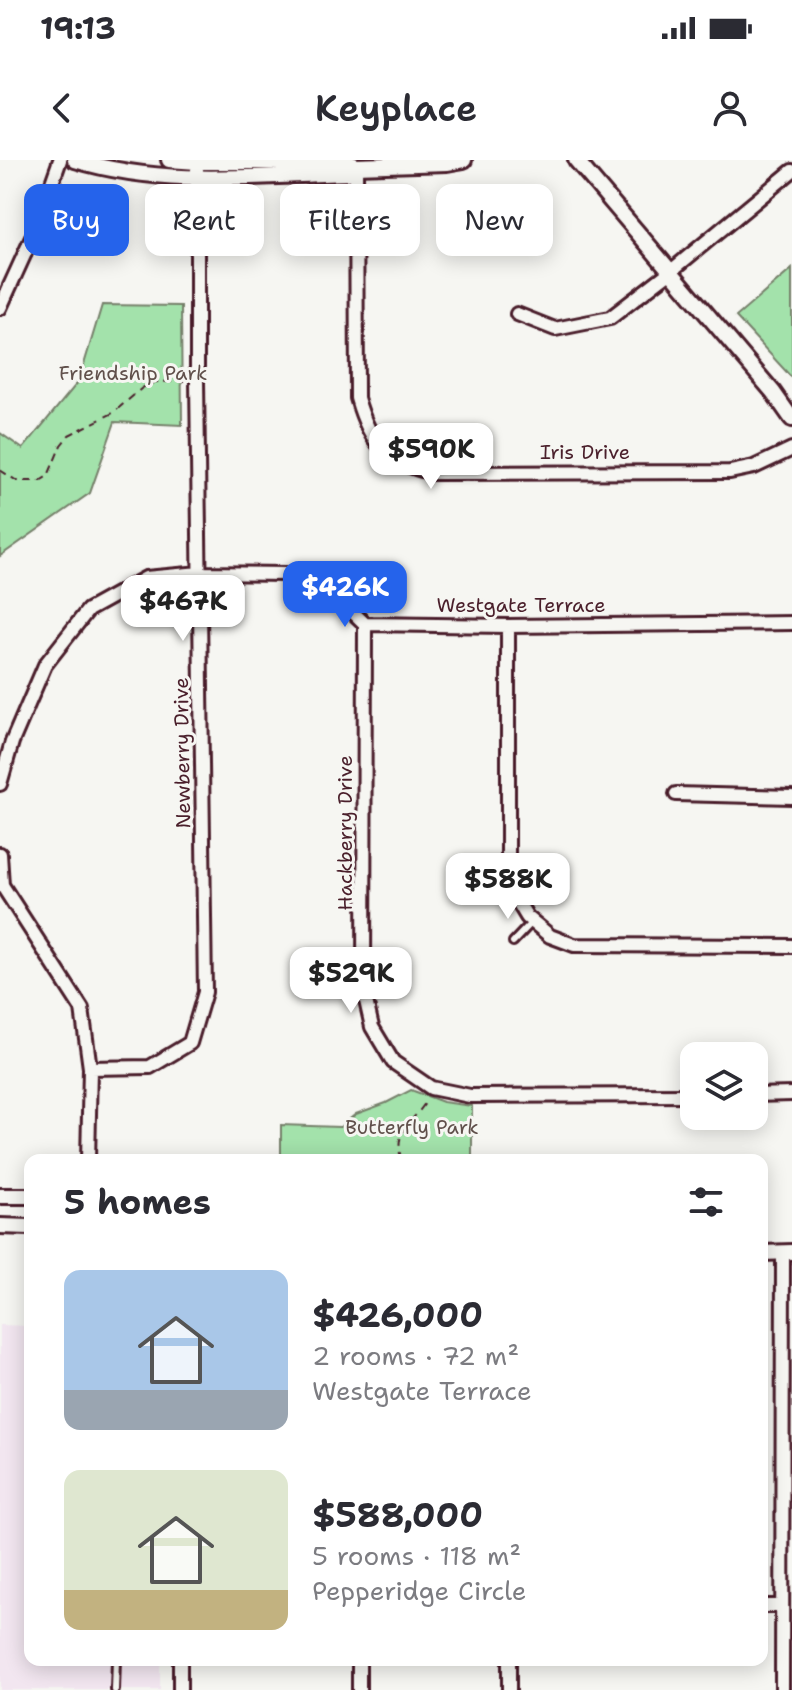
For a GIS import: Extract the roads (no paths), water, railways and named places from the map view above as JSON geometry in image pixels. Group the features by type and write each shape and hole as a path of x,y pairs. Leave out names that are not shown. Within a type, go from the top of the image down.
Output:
{"street":[{"path":"1,302 35,231 60,160"},
{"path":"75,160 125,171 197,178 348,173 356,166"},
{"path":"169,160 347,162 356,166 464,160"},
{"path":"576,160 773,392 792,419"},
{"name":"Newberry Drive","path":"90,1068 150,1067 190,1043 205,992 197,162"},
{"name":"Iris Drive","path":"356,166 357,398 365,427 384,452 407,467 433,473 730,472 754,467 792,449"},
{"path":"517,314 555,329 610,318 792,171"},
{"path":"0,784 12,742 45,665 88,610 146,578 200,573 286,574 329,589 365,624"},
{"name":"Westgate Terrace","path":"365,624 792,623"},
{"name":"Hackberry Drive","path":"365,624 364,992 372,1027 393,1062 431,1088 470,1096 680,1095"},
{"path":"508,626 508,870 515,898 532,922 550,936 584,946 792,946"},
{"path":"676,794 792,797"},
{"path":"0,854 1,885 82,1009 90,1068 88,1154"},
{"path":"768,1095 792,1094"},
{"path":"0,1196 24,1196"},
{"path":"0,1226 24,1227"},
{"path":"782,1690 787,1252"},
{"path":"768,1606 782,1606"},
{"path":"180,1666 180,1690"},
{"path":"359,1666 359,1690"},
{"path":"509,1666 509,1690"}],"lane":[{"path":"513,942 532,922"},
{"path":"115,1690 116,1666"}],"park label":[{"name":"Friendship Park","path":"133,373"},
{"name":"Butterfly Park","path":"412,1127"}]}
